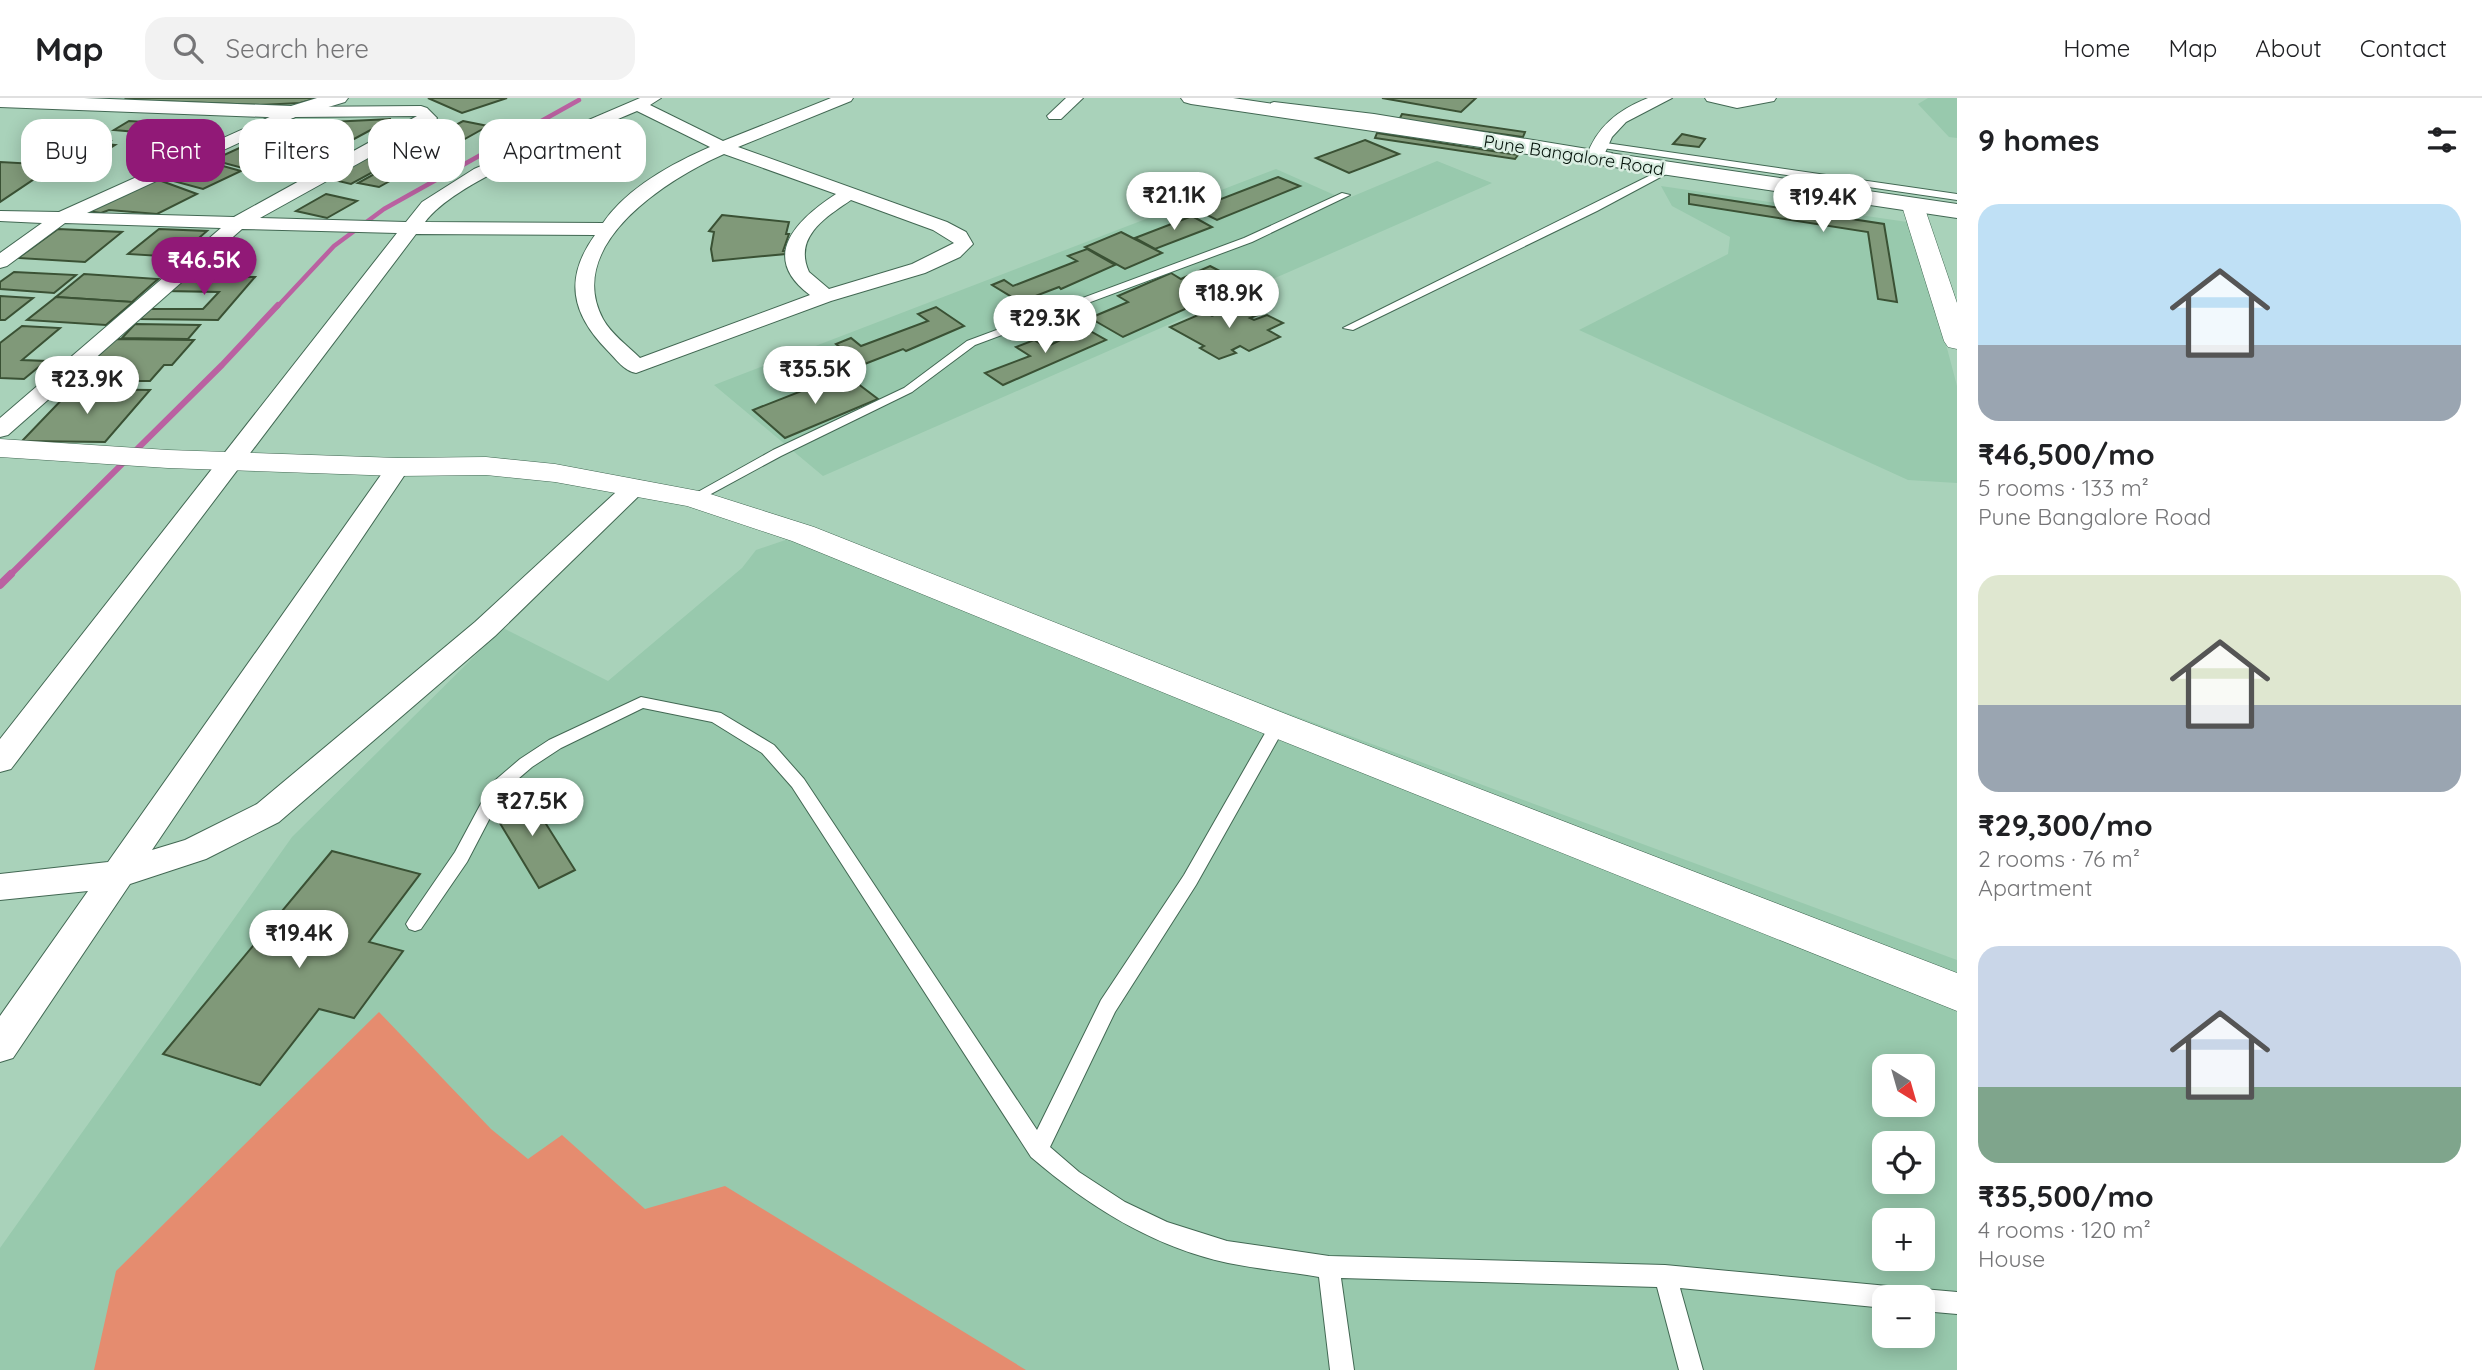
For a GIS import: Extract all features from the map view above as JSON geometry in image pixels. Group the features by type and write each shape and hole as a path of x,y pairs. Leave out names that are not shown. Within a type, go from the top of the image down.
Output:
{"main road":[{"path":"0,101 292,112 338,98"},
{"name":"Pune Bangalore Road","path":"1191,98 1516,144 1597,148 1957,191"},
{"name":"Pune Bangalore Road","path":"1330,98 1527,125 1667,170 1957,211"}],"street":[{"path":"0,761 231,461 402,228 428,206 480,173 645,102 724,148 940,226 959,236 964,244 956,253 826,296 636,367 593,321 583,286 590,259 605,229 621,210 651,186 724,148 845,98"},
{"path":"1055,116 1075,98"},
{"path":"1597,148 1608,129 1634,109 1664,98"},
{"path":"1713,98 1737,103 1768,98"},
{"path":"0,262 59,219 292,112 421,111 429,118 239,222 0,430"},
{"path":"826,296 810,288 801,278 794,264 795,248 805,225 848,194"},
{"path":"1913,206 1957,341"},
{"path":"0,216 402,228 605,229"},
{"path":"0,448 168,459 398,467 486,466 555,473 694,498 803,534 1278,725 1957,992"},
{"path":"0,1046 398,467"},
{"path":"0,887 119,874 195,850 268,813 485,629 636,487"}],"lane":[{"path":"1226,98 1957,197"},
{"path":"1281,98 1526,131 1597,148 1957,204"},
{"path":"1349,328 1594,209 1667,170"},
{"path":"694,498 777,453 908,390 971,343 1248,240 1345,195"},
{"path":"415,924 461,857 498,787 526,763 581,730 641,702 716,718 768,749 798,783 1038,1150 1072,1179 1117,1209 1164,1233 1227,1252 1329,1268 1665,1276 1872,1295"},
{"path":"1038,1150 1108,1006 1190,880 1278,725"},
{"path":"1329,1268 1342,1370"},
{"path":"1665,1276 1691,1370"},
{"path":"1935,1301 1957,1303"}],"shaded area":[{"path":"1928,98 1957,98 1957,138 1949,137 1918,104"},
{"path":"1437,161 1492,183 823,476 714,385 1276,169 1339,197 1351,197"},
{"path":"1661,186 1914,223 1957,386 1957,483 1908,480 1579,330 1728,254 1730,237 1672,206"},
{"path":"803,534 1957,960 1957,1370 0,1370 0,1248 292,837 503,628 608,681 742,568 756,550"},
{"path":"379,1012 491,1129 528,1159 562,1135 645,1209 725,1186 1026,1370 94,1370 116,1271"}],"building":[{"path":"318,98 300,103 260,105 124,100"},
{"path":"428,98 507,98 462,113"},
{"path":"1382,98 1476,98 1461,112"},
{"path":"1402,114 1525,132 1523,137 1399,120"},
{"path":"368,120 368,131 354,139 354,121"},
{"path":"465,121 479,124 479,131 465,139"},
{"path":"126,123 126,131 114,130"},
{"path":"1377,133 1518,155 1515,159 1375,138"},
{"path":"1682,134 1705,139 1699,147 1673,144"},
{"path":"1365,140 1399,154 1349,173 1316,158"},
{"path":"239,148 239,167 225,163 225,155"},
{"path":"368,155 368,175 351,184 342,182 354,182 354,163"},
{"path":"0,162 21,163 21,182 30,182 0,202"},
{"path":"225,167 239,172 225,179"},
{"path":"368,177 368,182 388,182 379,187 358,183"},
{"path":"1278,177 1300,186 1217,220 1195,209"},
{"path":"150,182 164,182 197,194 157,214 87,211"},
{"path":"177,182 218,182 203,189"},
{"path":"326,194 357,201 327,218 296,211"},
{"path":"1689,194 1884,224 1897,302 1878,299 1868,232 1689,204"},
{"path":"722,215 789,222 786,234 789,234 783,251 787,251 786,254 713,261 711,249 714,232 709,231"},
{"path":"1192,216 1212,227 1155,249 1135,238"},
{"path":"58,229 122,232 85,262 18,258"},
{"path":"159,229 207,231 177,257 128,254"},
{"path":"1121,232 1162,253 1125,269 1085,247"},
{"path":"1087,249 1115,265 1061,289 1059,287 1020,302 992,285 1004,280 1013,286 1077,261 1068,256"},
{"path":"1210,266 1243,283 1123,337 1090,318 1128,302 1118,296 1171,273 1181,279"},
{"path":"14,272 76,275 54,293 0,289 0,282"},
{"path":"84,274 158,279 132,302 56,297"},
{"path":"180,276 255,277 218,320 140,319 150,309 203,309 219,292 166,291"},
{"path":"0,296 33,298 5,320 0,320"},
{"path":"56,297 133,302 106,325 27,320"},
{"path":"1244,302 1263,313 1250,318 1254,320 1267,315 1283,323 1268,330 1280,337 1249,351 1240,346 1232,350 1236,353 1219,359 1200,348 1204,346 1170,327 1205,312 1212,316"},
{"path":"936,307 964,326 906,351 903,349 862,365 836,344 851,338 861,346 928,321 918,314"},
{"path":"135,324 200,325 188,339 122,338"},
{"path":"22,326 60,328 22,360 46,361 24,379 0,378 0,343"},
{"path":"1085,328 1106,340 1003,385 985,373 1030,356 1016,347 1034,340 1046,347"},
{"path":"114,339 194,340 172,365 164,365 150,381 136,381 132,387 69,386"},
{"path":"845,374 878,399 785,438 753,410"},
{"path":"72,389 150,390 105,442 22,441"},
{"path":"524,789 575,870 539,888 489,805"},
{"path":"332,851 420,874 369,942 403,951 354,1018 319,1009 260,1085 163,1054"}],"waterway":[{"path":"277,307 334,246 384,209 579,100"},
{"path":"10,575 222,365 278,305"},
{"path":"0,585 10,575"}]}
